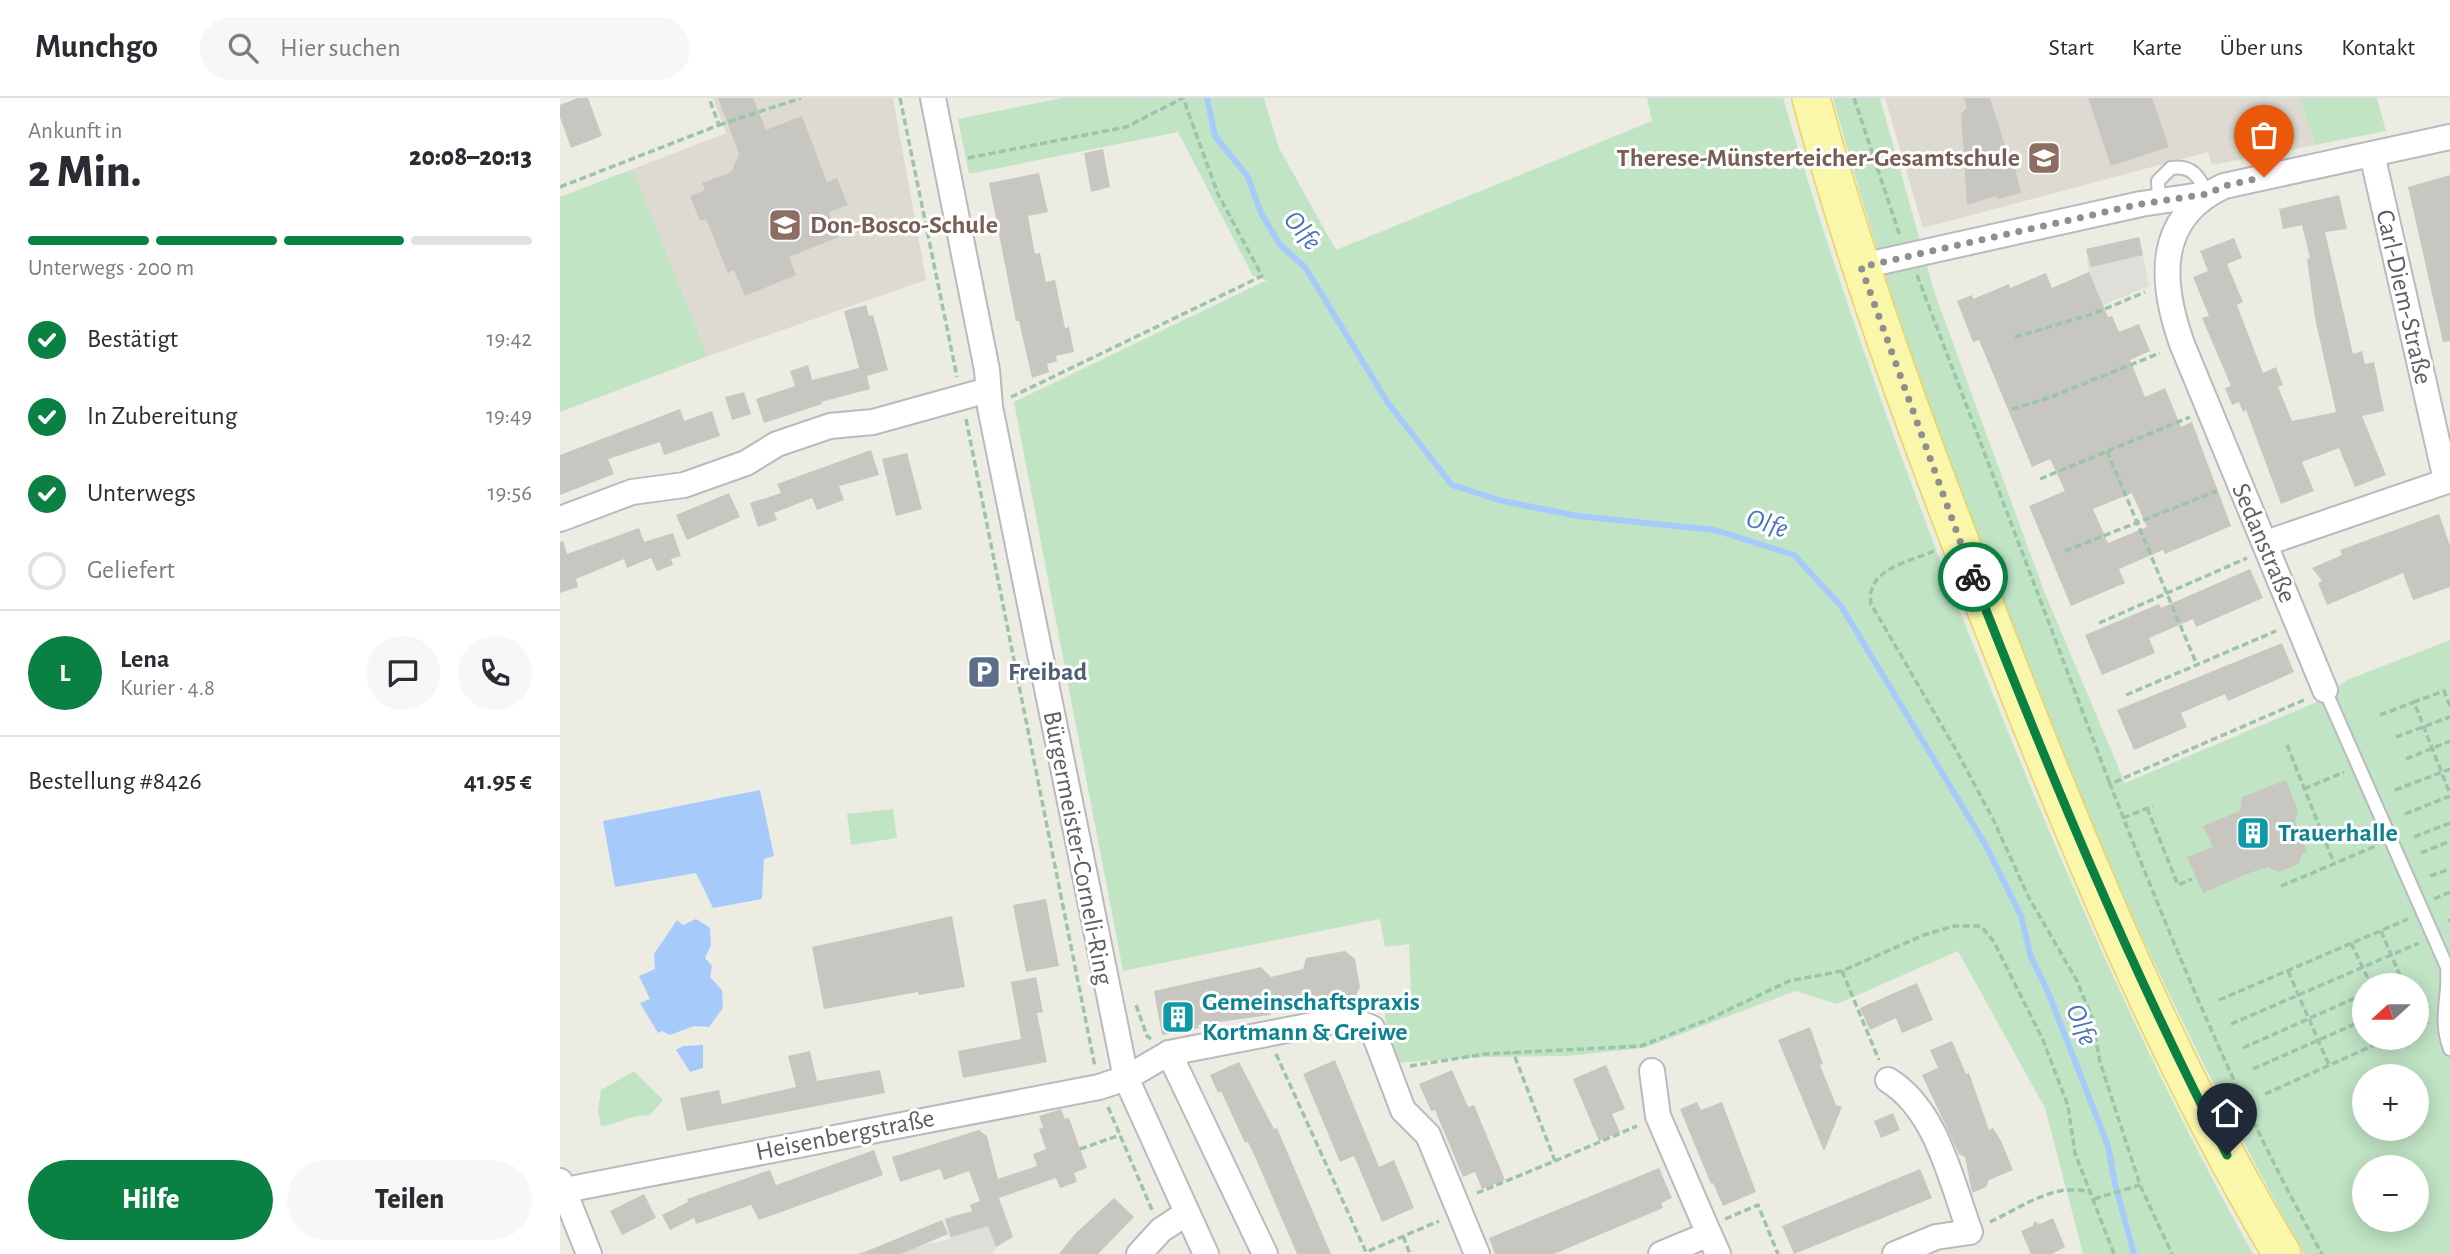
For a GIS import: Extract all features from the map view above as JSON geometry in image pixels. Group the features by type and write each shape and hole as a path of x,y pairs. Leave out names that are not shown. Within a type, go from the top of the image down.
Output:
{"main road":[{"path":"1811,98 1861,267 1959,540 2033,729 2141,981 2193,1090 2282,1254"}],"street":[{"name":"Bürgermeister-Corneli-Ring","path":"933,98 989,398 1117,1042 1126,1078 1206,1254"},
{"name":"Sedanstraße","path":"1861,267 2159,201 2207,194 2242,181 2450,137"},
{"name":"Carl-Diem-Straße","path":"2372,155 2448,480"},
{"name":"Sedanstraße","path":"2207,194 2193,206 2178,228 2168,254 2166,284 2171,313 2325,690"},
{"path":"560,519 632,492 684,485 746,463 777,444 830,426 873,422 989,398"},
{"path":"2267,546 2448,480"},
{"path":"1117,1042 1170,1053 1349,1018 1372,1028 1403,1110 1428,1135 1477,1254"},
{"path":"1170,1053 1265,1254"},
{"name":"Heisenbergstraße","path":"561,1187 1099,1087 1126,1078 1170,1053"},
{"path":"1652,1071 1658,1116 1711,1238 1661,1254"},
{"path":"1888,1080 1905,1090 1919,1106 1940,1152 1970,1232 1936,1237 1895,1254"},
{"path":"561,1187 589,1254"},
{"path":"1139,1254 1161,1230 1187,1213"}],"lane":[{"name":"Sedanstraße","path":"2325,690 2434,936 2449,979 2443,1016 2450,1049"}],"path":[{"path":"709,98 719,125"},
{"path":"560,187 719,125 801,98"},
{"path":"914,168 1126,127 1183,98 1218,194 1262,276 989,398"},
{"path":"1854,98 1896,226 2123,818 2203,1014 2293,1202 2322,1254"},
{"path":"2015,337 2093,314 2166,284"},
{"path":"2012,409 2048,398 2182,344"},
{"path":"2040,479 2208,409"},
{"path":"2107,451 2197,665"},
{"path":"2065,551 2239,482"},
{"path":"1959,540 1881,574 1869,594 1871,604 1956,750 1993,819 2028,896 2077,981 2092,1018 2100,1062 2137,1186 2172,1254"},
{"path":"2099,623 2267,546"},
{"path":"2126,695 2298,622"},
{"path":"2379,715 2450,689"},
{"path":"2110,784 2325,690"},
{"path":"2444,691 2450,706"},
{"path":"2405,814 2450,795 2414,702"},
{"path":"2396,737 2450,717"},
{"path":"2406,759 2450,741"},
{"path":"2287,746 2334,863"},
{"path":"2304,789 2357,766"},
{"path":"2395,790 2450,769"},
{"path":"2123,818 2150,807 2178,885 2192,879"},
{"path":"2414,837 2450,823"},
{"path":"2281,886 2392,840"},
{"path":"2421,853 2450,841"},
{"path":"2430,876 2450,869"},
{"path":"2219,1000 2423,912"},
{"path":"1387,1068 1513,1052 1641,1045 1709,1019 1789,981 1842,971 1924,935 1954,926 1981,926 1994,942 2043,1040 2068,1105 2075,1153 2114,1254"},
{"path":"2381,931 2399,973"},
{"path":"2231,1024 2434,936"},
{"path":"2351,943 2365,973"},
{"path":"1842,971 1888,1080"},
{"path":"2288,971 2329,1065"},
{"path":"2243,1048 2352,999"},
{"path":"2253,1069 2352,1025"},
{"path":"1267,1032 1365,1253 1555,1161 1658,1116"},
{"path":"2265,1094 2363,1050"},
{"path":"1513,1052 1555,1161"},
{"path":"1080,1149 1119,1135"},
{"path":"2094,1199 2137,1186"},
{"path":"1970,1232 2055,1192 2076,1187 2091,1193"},
{"path":"1711,1238 1758,1205 1779,1254"},
{"path":"1403,1236 1410,1254"}],"shaded area":[{"name":"Don-Bosco-Schule","path":"713,98 893,98 926,280 708,356 633,169 726,133"},
{"name":"Therese-Münsterteicher-Gesamtschule","path":"1885,98 2300,98 2315,145 2212,165 2208,152 1923,228"},
{"path":"2139,237 2149,286 2086,312 2072,279 2089,272 2086,249"},
{"path":"982,1209 996,1248 992,1254 856,1254 909,1237 915,1247 950,1239 944,1218"}],"green space":[{"path":"1062,98 1264,98 1279,148 1336,250 1652,121 1647,98 1783,98 1830,251 1882,403 1996,702 2054,843 2148,1051 2253,1254 2083,1254 2045,1108 1958,951 1837,1004 1795,991 1644,1048 1567,1056 1487,1057 1391,1063 1383,1001 1411,997 1409,944 1385,947 1380,919 1123,971 1014,402 1267,280 1253,276 1178,132 969,174 958,119"},
{"path":"1833,98 1880,98 1935,294 2044,591 2125,783 2319,701 2347,680 2450,640 2450,1254 2304,1254 2230,1116 2095,834 2034,690 1977,544 1925,397"},
{"path":"2300,98 2377,98 2386,131 2315,145"},
{"path":"633,169 708,356 560,412 560,197"},
{"path":"893,809 897,838 851,845 847,814"},
{"path":"634,1071 663,1100 649,1116 637,1116 601,1126 598,1111 601,1090"}],"water":[{"path":"760,790 774,856 764,859 762,899 713,908 696,873 615,887 603,821"},
{"path":"696,919 710,928 711,945 705,958 712,966 710,977 722,990 723,1008 709,1027 694,1026 670,1035 662,1031 658,1033 640,1003 650,999 639,976 655,969 654,954 677,920 683,925"},
{"path":"703,1045 703,1068 690,1072 676,1050 683,1046"}],"building":[{"path":"578,98 588,98 602,136 571,148 560,117 560,105"},
{"path":"718,98 753,98 766,130 802,116 827,182 837,178 848,205 829,212 839,237 789,257 796,275 745,296 734,270 728,273 706,219 700,221 690,196 705,190 702,183 731,172 739,154"},
{"path":"1964,98 1990,98 2007,152 2011,152 2021,193 1997,199 1996,196 1967,205 1961,113 1967,108"},
{"path":"2088,98 2152,98 2169,147 2111,166"},
{"path":"1103,149 1110,187 1091,192 1084,153"},
{"path":"1039,173 1048,212 1028,216 1035,254 1040,253 1046,282 1055,280 1065,328 1069,327 1074,352 1056,356 1057,361 1047,364 1049,372 1032,378 1019,321 1016,321 989,183"},
{"path":"2450,175 2450,341 2443,342 2408,187"},
{"path":"2339,195 2347,229 2325,232 2353,354 2362,351 2365,364 2374,362 2384,411 2362,416 2386,475 2355,487 2339,448 2302,462 2314,491 2281,504 2246,410 2243,412 2239,402 2232,405 2225,388 2231,386 2202,318 2209,316 2193,277 2208,271 2200,251 2234,238 2242,258 2227,264 2243,302 2237,305 2263,373 2276,367 2283,385 2278,387 2292,421 2336,412 2315,318 2307,259 2310,258 2302,225 2283,229 2279,209"},
{"path":"2139,237 2143,255 2091,267 2086,249"},
{"path":"2089,272 2108,317 2112,316 2119,332 2139,324 2150,351 2130,360 2145,397 2165,388 2181,427 2192,422 2231,526 2165,554 2163,550 2119,569 2125,583 2071,606 2029,506 2065,491 2050,459 2032,467 1979,340 1973,342 1957,301 1972,295 1973,299 2009,284 2010,288 2046,273 2052,288","holes":["2132,493 2147,527 2108,543 2093,509"]},
{"path":"866,305 869,316 873,315 888,370 867,376 870,389 821,402 822,404 764,423 756,399 795,386 790,371 808,365 812,380 859,368 844,311"},
{"path":"744,392 751,414 732,420 725,397"},
{"path":"680,409 684,421 712,411 720,436 664,455 660,442 608,459 614,474 560,495 560,455"},
{"path":"871,450 879,475 839,486 844,500 817,510 812,498 774,513 777,520 758,527 750,503 781,493 777,484"},
{"path":"907,453 922,509 896,516 882,459"},
{"path":"729,493 740,517 687,540 676,515"},
{"path":"2439,514 2450,546 2450,587 2413,600 2403,573 2327,605 2318,583 2322,581 2312,568 2342,555 2340,550"},
{"path":"639,528 644,542 673,533 681,556 671,559 673,565 657,571 651,558 627,568 624,559 576,579 578,587 560,593 560,542 563,541 567,554"},
{"path":"2250,569 2263,598 2196,627 2193,619 2149,638 2155,653 2102,675 2085,635 2159,604 2161,608"},
{"path":"2282,643 2294,672 2228,701 2225,694 2181,713 2187,727 2134,750 2117,710"},
{"name":"Trauerhalle","path":"2286,780 2298,811 2295,822 2307,852 2302,854 2299,864 2278,872 2268,867 2203,893 2187,857 2213,847 2203,826 2240,811 2242,797"},
{"path":"1046,899 1059,966 1026,972 1013,905"},
{"path":"952,916 965,987 919,995 918,992 824,1009 812,947"},
{"path":"1345,951 1355,959 1360,987 1355,998 1316,1006 1309,997 1276,1001 1270,1015 1198,1025 1199,1028 1162,1035 1154,991 1261,967 1271,977 1303,969 1306,958"},
{"path":"1036,977 1043,1012 1037,1013 1047,1062 963,1078 958,1051 1021,1039 1011,982"},
{"path":"1917,983 1933,1020 1902,1033 1896,1018 1870,1030 1860,1008"},
{"path":"1810,1027 1823,1064 1820,1065 1836,1105 1842,1107 1824,1151 1778,1040"},
{"path":"1952,1041 1966,1074 1969,1073 1989,1130 1993,1128 2001,1141 2013,1170 1989,1180 1986,1187 1972,1193 1965,1157 1959,1154 1922,1075 1938,1068 1930,1050"},
{"path":"810,1051 817,1081 880,1070 885,1093 687,1131 680,1098 719,1090 722,1104 796,1087 788,1056"},
{"path":"1335,1060 1379,1167 1394,1160 1414,1208 1382,1222 1354,1156 1340,1162 1303,1074"},
{"path":"1239,1062 1274,1129 1277,1128 1331,1254 1297,1254 1248,1142 1245,1143 1221,1091 1218,1093 1210,1075"},
{"path":"1606,1065 1625,1109 1612,1114 1620,1132 1599,1141 1573,1079"},
{"path":"1452,1070 1468,1107 1474,1105 1505,1180 1482,1189 1475,1172 1463,1177 1435,1110 1431,1111 1419,1084"},
{"path":"1697,1102 1701,1110 1722,1102 1756,1192 1723,1206 1680,1109"},
{"path":"1061,1109 1065,1119 1069,1118 1087,1168 1074,1173 1077,1182 1060,1188 1056,1178 999,1198 1013,1237 996,1247 988,1226 951,1237 945,1219 972,1211 970,1205 980,1201 969,1171 944,1180 940,1169 900,1182 892,1157 979,1130 987,1136 998,1179 1037,1166 1033,1154 1046,1149 1039,1129 1043,1127 1039,1116"},
{"path":"1893,1113 1900,1130 1881,1138 1874,1121"},
{"path":"874,1150 883,1175 759,1220 751,1205 696,1224 694,1218 670,1230 662,1215 688,1202 687,1199 770,1170 776,1185"},
{"path":"1659,1168 1672,1198 1661,1203 1663,1208 1554,1254 1495,1254 1489,1238"},
{"path":"1920,1169 1932,1198 1794,1254 1782,1226"},
{"path":"644,1194 656,1218 622,1235 610,1211"},
{"path":"1114,1198 1134,1217 1098,1254 1059,1254 1075,1234"},
{"path":"2053,1218 2065,1247 2052,1254 2031,1254 2021,1231 2033,1226 2034,1221 2040,1224"},
{"path":"942,1220 948,1234 901,1254 860,1254"}],"waterway":[{"name":"Olfe","path":"1207,98 1215,136 1248,177 1261,213 1280,245 1305,267 1388,403 1452,485 1502,501 1578,516 1715,530 1794,555 1841,606 1985,844 2021,916 2031,957 2048,992 2108,1146 2134,1254"}],"way so far":[{"path":"1973,577 1861,267 2141,204 2207,194 2224,186 2264,177"}],"place":[{"name":"Therese-Münsterteicher-Gesamtschule","path":"2044,158"},
{"name":"Don-Bosco-Schule","path":"785,225"},
{"name":"Freibad","path":"984,672"},
{"name":"Trauerhalle","path":"2253,833"},
{"name":"Gemeinschaftspraxis Kortmann & Greiwe","path":"1178,1017"}],"route":[{"path":"1973,577 2033,729 2141,981 2227,1155"}]}
